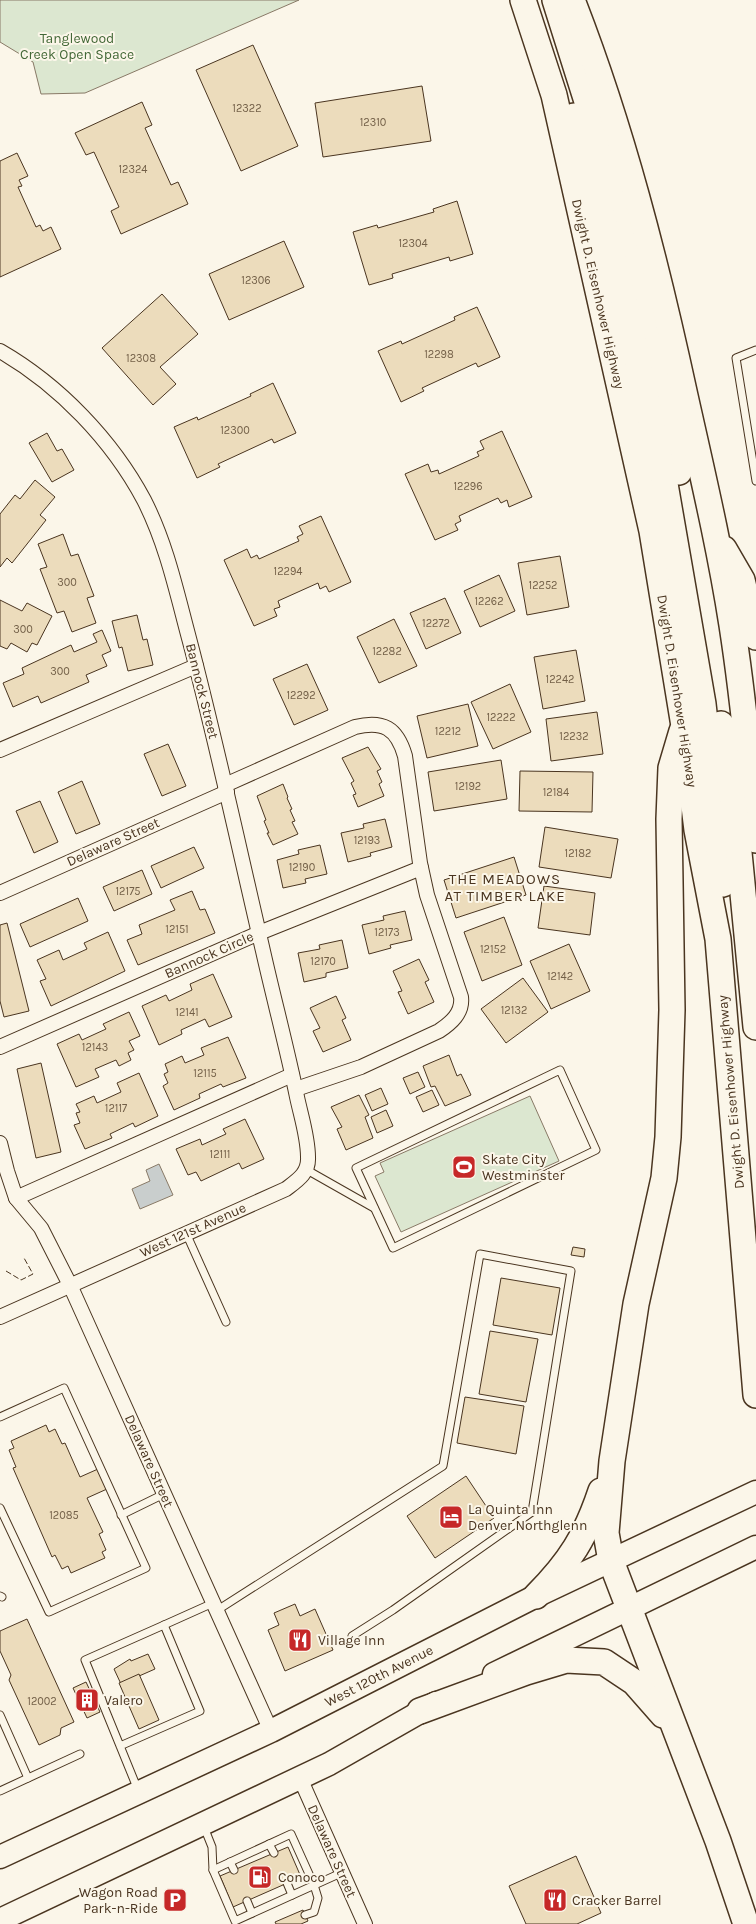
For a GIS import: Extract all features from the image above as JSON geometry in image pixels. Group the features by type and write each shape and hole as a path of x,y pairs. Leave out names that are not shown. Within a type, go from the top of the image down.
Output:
{"highway":[{"name":"Dwight D. Eisenhower Highway","path":"523,0 554,95 650,521 684,726 697,830 718,939 756,1395"},
{"path":"536,0 575,118 595,188 626,310 665,484 703,704 736,1004 756,1253"},
{"path":"555,0 608,168 660,370 713,667 736,822 756,1027"},
{"path":"572,0 591,48 612,113 664,297 716,534 741,691 756,840"},
{"path":"716,534 742,580 756,637"},
{"path":"684,726 670,768 672,1010 668,1137 664,1178 636,1304 612,1461 606,1533 610,1561 718,1841 746,1924"},
{"path":"536,1596 565,1564 584,1534 612,1461"},
{"path":"420,1711 526,1672 566,1660 604,1662 634,1682 662,1714 683,1750"}],"main road":[{"name":"West 120th Avenue","path":"0,1856 271,1731 536,1596 756,1492"},
{"path":"0,1920 329,1764 420,1711 756,1547"}],"street":[{"name":"Bannock Street","path":"0,351 12,358 74,408 96,429 120,460 143,499 161,538 196,666 226,788 296,1089"},
{"path":"0,750 196,666"},
{"path":"226,788 355,727 366,724 384,726 396,734 401,743 404,756 421,868 427,895 461,997 459,1011 451,1023 424,1039 361,1067 296,1089 308,1157 307,1170"},
{"name":"Delaware Street","path":"0,893 226,788"},
{"name":"Bannock Circle","path":"0,1047 259,933 421,868"},
{"path":"16,1198 292,1075"},
{"name":"Delaware Street","path":"0,1144 16,1198 41,1228 70,1286 271,1731"},
{"name":"West 121st Avenue","path":"0,1317 286,1189 299,1180 307,1170"},
{"name":"Delaware Street","path":"300,1778 363,1924"}],"lane":[{"path":"756,350 736,358 756,481"},
{"path":"307,1170 375,1208 393,1248 596,1150 560,1070 356,1168 375,1208"},
{"path":"186,1233 226,1322"},
{"path":"139,1793 85,1660 164,1625 215,1607 443,1466 480,1254 571,1271 532,1512 393,1610 352,1636"},
{"path":"0,1417 64,1388 146,1568 49,1612 0,1509"},
{"path":"122,1514 164,1494"},
{"path":"120,1746 200,1711 164,1625"},
{"path":"0,1718 28,1778"},
{"path":"1,1789 80,1754"},
{"path":"203,1824 212,1847 213,1870 236,1923 252,1913 341,1873"},
{"path":"213,1870 291,1834 318,1898 314,1912 305,1915"},
{"path":"269,1844 274,1853"},
{"path":"230,1862 234,1870"},
{"path":"287,1883 292,1895"},
{"path":"246,1901 252,1913"}],"green space":[{"name":"Tanglewood Creek Open Space","path":"0,0 299,0 85,93 41,94 33,62 0,42"},
{"name":"Skate City Westminster","path":"530,1096 559,1161 401,1232 375,1176 384,1172 380,1163"}],"shaded area":[{"path":"159,1164 173,1195 140,1209 132,1189 150,1181 146,1170"}],"building":[{"path":"253,45 298,146 241,171 196,70"},
{"path":"422,86 431,141 323,157 315,103"},
{"path":"142,102 152,125 145,128 171,185 178,182 188,204 121,234 111,211 119,207 94,152 86,155 75,133"},
{"path":"17,153 28,176 19,180 22,186 18,187 36,227 40,225 43,231 51,227 61,249 0,277 0,161"},
{"path":"457,201 473,254 450,261 449,257 392,274 393,278 369,285 353,232 377,225 378,228 434,212 433,209"},
{"path":"284,241 304,287 229,320 209,274"},
{"path":"162,294 198,334 160,367 176,384 153,405 102,348"},
{"path":"477,307 500,357 478,367 476,363 422,388 424,391 401,402 378,351 401,341 402,344 455,320 454,317"},
{"path":"273,383 296,433 274,443 272,439 218,464 220,467 197,478 174,427 197,417 198,420 251,396 250,394"},
{"path":"502,431 532,497 509,507 507,500 501,503 498,498 459,516 461,521 455,524 458,530 435,540 405,474 428,464 431,472 438,470 439,474 479,456 477,452 484,449 480,441"},
{"path":"47,433 57,451 62,449 74,470 52,482 29,443"},
{"path":"35,480 55,497 40,515 46,520 12,563 7,558 0,567 0,514 15,495 20,499"},
{"path":"321,516 351,582 329,592 326,586 320,589 318,583 278,601 280,607 274,609 277,616 254,626 224,560 247,549 251,558 257,555 259,559 299,541 297,537 303,534 299,526"},
{"path":"63,534 71,556 78,554 94,596 87,598 96,623 72,632 64,611 57,613 40,569 47,567 38,544"},
{"path":"560,556 569,607 527,615 518,563"},
{"path":"499,575 515,611 480,627 464,591"},
{"path":"445,598 461,633 426,649 410,613"},
{"path":"0,600 22,611 27,603 52,616 37,645 32,643 27,652 11,643 7,649 0,646"},
{"path":"137,615 143,640 147,639 153,665 128,671 122,647 119,648 112,621"},
{"path":"394,619 417,666 379,683 357,637"},
{"path":"102,630 111,651 102,655 107,666 86,675 89,682 41,703 38,696 13,707 3,683 24,674 22,668 71,645 74,652 97,642 93,634"},
{"path":"576,650 585,701 543,709 534,657"},
{"path":"307,664 328,710 294,725 273,679"},
{"path":"510,684 531,732 493,749 471,702"},
{"path":"468,704 478,746 427,758 417,716"},
{"path":"597,712 603,754 551,761 546,719"},
{"path":"168,744 186,786 162,796 144,754"},
{"path":"368,747 381,769 377,771 382,782 379,784 384,796 358,807 353,795 356,794 351,783 354,781 342,758"},
{"path":"501,760 507,799 434,811 428,772"},
{"path":"520,771 593,772 592,812 519,811"},
{"path":"82,781 100,824 76,834 58,792"},
{"path":"283,784 295,821 292,822 298,834 273,845 267,833 269,833 264,821 266,820 257,796"},
{"path":"40,801 58,842 34,853 16,811"},
{"path":"385,819 392,847 370,853 371,856 348,862 341,833 364,828 363,824"},
{"path":"545,827 618,839 611,878 539,867"},
{"path":"320,845 327,874 305,879 306,883 283,888 277,860 299,854 298,850"},
{"path":"194,847 204,868 161,888 151,866"},
{"path":"514,857 526,895 456,918 444,880"},
{"path":"142,870 152,894 114,911 103,887"},
{"path":"544,886 595,893 590,935 538,928"},
{"path":"192,891 200,910 205,909 215,933 138,965 127,940 142,934 139,925 175,910 170,900"},
{"path":"78,898 88,921 30,947 20,924"},
{"path":"405,911 412,940 390,945 391,948 369,954 362,925 384,920 383,916"},
{"path":"504,917 522,965 482,981 464,932"},
{"path":"7,923 29,1011 4,1017 0,1001 0,925"},
{"path":"108,932 125,971 51,1006 40,981 46,979 37,960 59,950 63,960 87,949 84,943"},
{"path":"342,940 348,968 326,973 326,977 304,982 298,953 320,949 319,945"},
{"path":"569,944 590,991 551,1009 530,961"},
{"path":"419,959 429,980 425,982 434,1002 408,1014 398,992 402,991 393,971"},
{"path":"213,974 232,1017 209,1027 205,1019 181,1030 182,1034 159,1045 142,1006 166,995 169,1001 192,990 190,984"},
{"path":"523,978 548,1012 506,1043 481,1009"},
{"path":"336,996 346,1018 342,1020 351,1040 323,1052 313,1031 320,1028 310,1008"},
{"path":"129,1012 140,1036 129,1041 134,1050 128,1053 131,1060 119,1066 116,1060 95,1069 99,1077 76,1087 57,1044 79,1034 82,1040 106,1029 103,1024"},
{"path":"228,1037 246,1078 223,1087 221,1084 199,1094 200,1098 174,1110 163,1086 168,1083 164,1074 168,1072 165,1064 182,1056 185,1063 204,1055 201,1048"},
{"path":"449,1055 457,1076 461,1074 471,1095 445,1106 435,1086 431,1087 423,1066"},
{"path":"41,1063 61,1152 36,1158 17,1069"},
{"path":"418,1072 425,1087 410,1094 403,1078"},
{"path":"139,1073 158,1116 135,1127 133,1123 110,1134 112,1138 85,1149 74,1125 80,1123 76,1113 80,1112 76,1104 94,1096 97,1103 121,1092 117,1083"},
{"path":"381,1088 388,1104 372,1111 365,1095"},
{"path":"432,1090 439,1105 423,1112 416,1097"},
{"path":"359,1095 369,1115 365,1117 373,1138 346,1150 337,1129 342,1127 331,1107"},
{"path":"386,1110 393,1126 377,1133 371,1117"},
{"path":"245,1119 264,1159 242,1169 239,1163 201,1181 196,1172 188,1175 176,1149 200,1139 202,1145 226,1134 223,1129"},
{"path":"573,1247 585,1249 584,1257 571,1255"},
{"path":"501,1278 560,1288 552,1335 493,1325"},
{"path":"490,1331 538,1339 526,1402 479,1394"},
{"path":"465,1397 524,1406 516,1454 457,1443"},
{"path":"46,1425 49,1432 55,1429 62,1444 65,1443 80,1477 98,1469 107,1489 87,1498 103,1532 99,1534 106,1550 102,1552 105,1558 71,1573 68,1566 62,1569 55,1555 52,1557 13,1468 16,1467 9,1450 14,1448 11,1441"},
{"name":"La Quinta Inn Denver Northglenn","path":"466,1476 494,1518 435,1558 407,1516"},
{"name":"Village Inn","path":"295,1604 300,1616 315,1609 333,1650 285,1671 268,1630 279,1625 274,1613"},
{"path":"27,1619 74,1722 61,1728 60,1735 39,1745 9,1680 11,1675 0,1651 0,1631"},
{"name":"Valero","path":"148,1654 155,1669 121,1684 114,1669 130,1659 131,1661"},
{"name":"Valero","path":"139,1674 159,1720 139,1729 119,1683"},
{"name":"Valero","path":"86,1682 100,1712 87,1718 73,1688"},
{"name":"Conoco","path":"288,1847 301,1877 233,1907 220,1876"},
{"name":"Cracker Barrel","path":"576,1856 601,1913 577,1924 526,1924 509,1886"},
{"path":"303,1910 308,1921 301,1924 276,1924 275,1922"}],"fence":[{"path":"6,1271 21,1280 33,1274 24,1258"}],"place":[{"name":"Skate City Westminster","path":"464,1167"},
{"name":"La Quinta Inn Denver Northglenn","path":"451,1517"},
{"name":"Village Inn","path":"300,1640"},
{"name":"Valero","path":"87,1700"},
{"name":"Conoco","path":"260,1877"},
{"name":"Wagon Road Park-n-Ride","path":"175,1900"},
{"name":"Cracker Barrel","path":"555,1900"}],"district":[{"name":"THE MEADOWS AT TIMBER LAKE","path":"505,888"}]}
